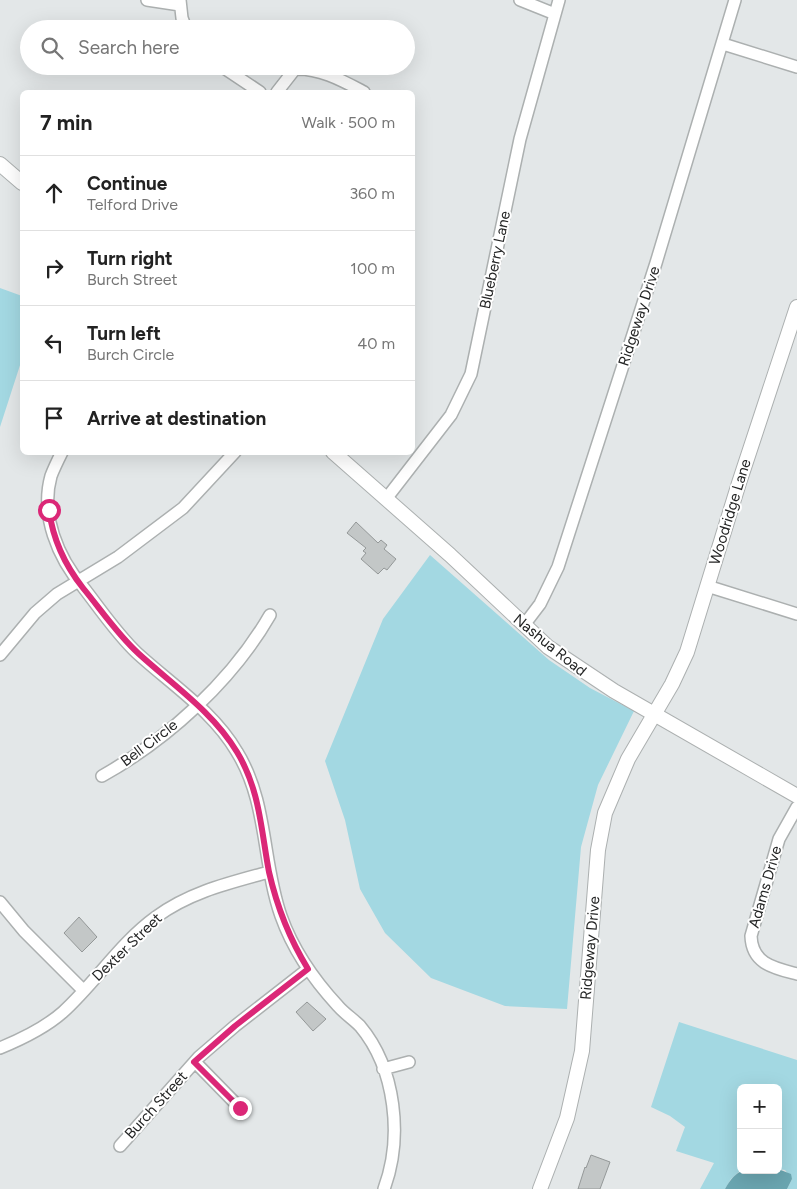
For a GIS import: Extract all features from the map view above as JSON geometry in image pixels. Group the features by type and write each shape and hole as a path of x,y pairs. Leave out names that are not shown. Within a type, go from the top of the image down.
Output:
{"street":[{"path":"147,0 180,2 184,20"},
{"path":"520,0 555,14"},
{"name":"Blueberry Lane","path":"386,499 451,415 471,374 520,139 559,0"},
{"name":"Ridgeway Drive","path":"524,625 540,604 558,567 723,44 735,0"},
{"path":"723,44 797,67"},
{"path":"234,75 257,90"},
{"path":"278,90 290,75"},
{"path":"330,75 360,90"},
{"path":"0,164 20,181"},
{"name":"Woodridge Lane","path":"656,714 686,652 738,483 797,308"},
{"path":"61,455 51,476 49,510 51,523 63,560 116,631 197,705 226,736 246,769 260,807 269,872 281,916 308,969 340,1008 360,1026 383,1070 390,1092 394,1128 391,1165 384,1189"},
{"path":"0,656 36,613 57,594 118,557 182,508 232,455"},
{"name":"Nashua Road","path":"336,455 548,647 585,673 797,796"},
{"path":"707,586 797,614"},
{"name":"Bell Circle","path":"102,776 139,754 197,705 232,670 251,646 270,615"},
{"name":"Ridgeway Drive","path":"540,1189 567,1118 582,1051 598,850 605,812 628,759 656,714"},
{"name":"Adams Drive","path":"797,807 779,839 751,936 753,949 765,964 797,974"},
{"name":"Dexter Street","path":"0,1048 48,1023 67,1008 137,933 177,903 212,888 269,872"},
{"path":"0,902 24,931 83,990"},
{"name":"Burch Street","path":"120,1146 194,1062 235,1026 308,969"},
{"path":"194,1062 240,1108"},
{"path":"383,1070 409,1062"}],"shaded area":[{"path":"0,288 20,295 20,365 0,427"},
{"path":"430,555 549,660 590,688 634,711 598,785 581,847 567,1009 505,1006 431,978 385,933 360,889 345,820 325,761 383,619"},
{"path":"679,1022 797,1060 797,1189 787,1189 792,1179 785,1170 782,1170 782,1084 737,1084 737,1174 725,1189 700,1189 714,1163 676,1151 685,1127 670,1116 651,1107"},
{"path":"782,1171 791,1174 792,1179 787,1189 725,1189 737,1174 782,1174"}],"building":[{"path":"356,522 378,543 381,540 387,545 384,549 396,559 387,570 384,568 378,574 361,559 366,553 363,551 366,548 347,533"},
{"path":"79,917 97,937 82,952 64,933"},
{"path":"307,1002 326,1019 313,1031 296,1012"},
{"path":"591,1155 610,1162 600,1189 578,1189 585,1167"}],"route":[{"path":"49,510 56,542 70,572 116,631 213,720 237,752 254,788 261,813 269,872 281,916 296,950 308,969 235,1026 194,1062 240,1108"}]}
